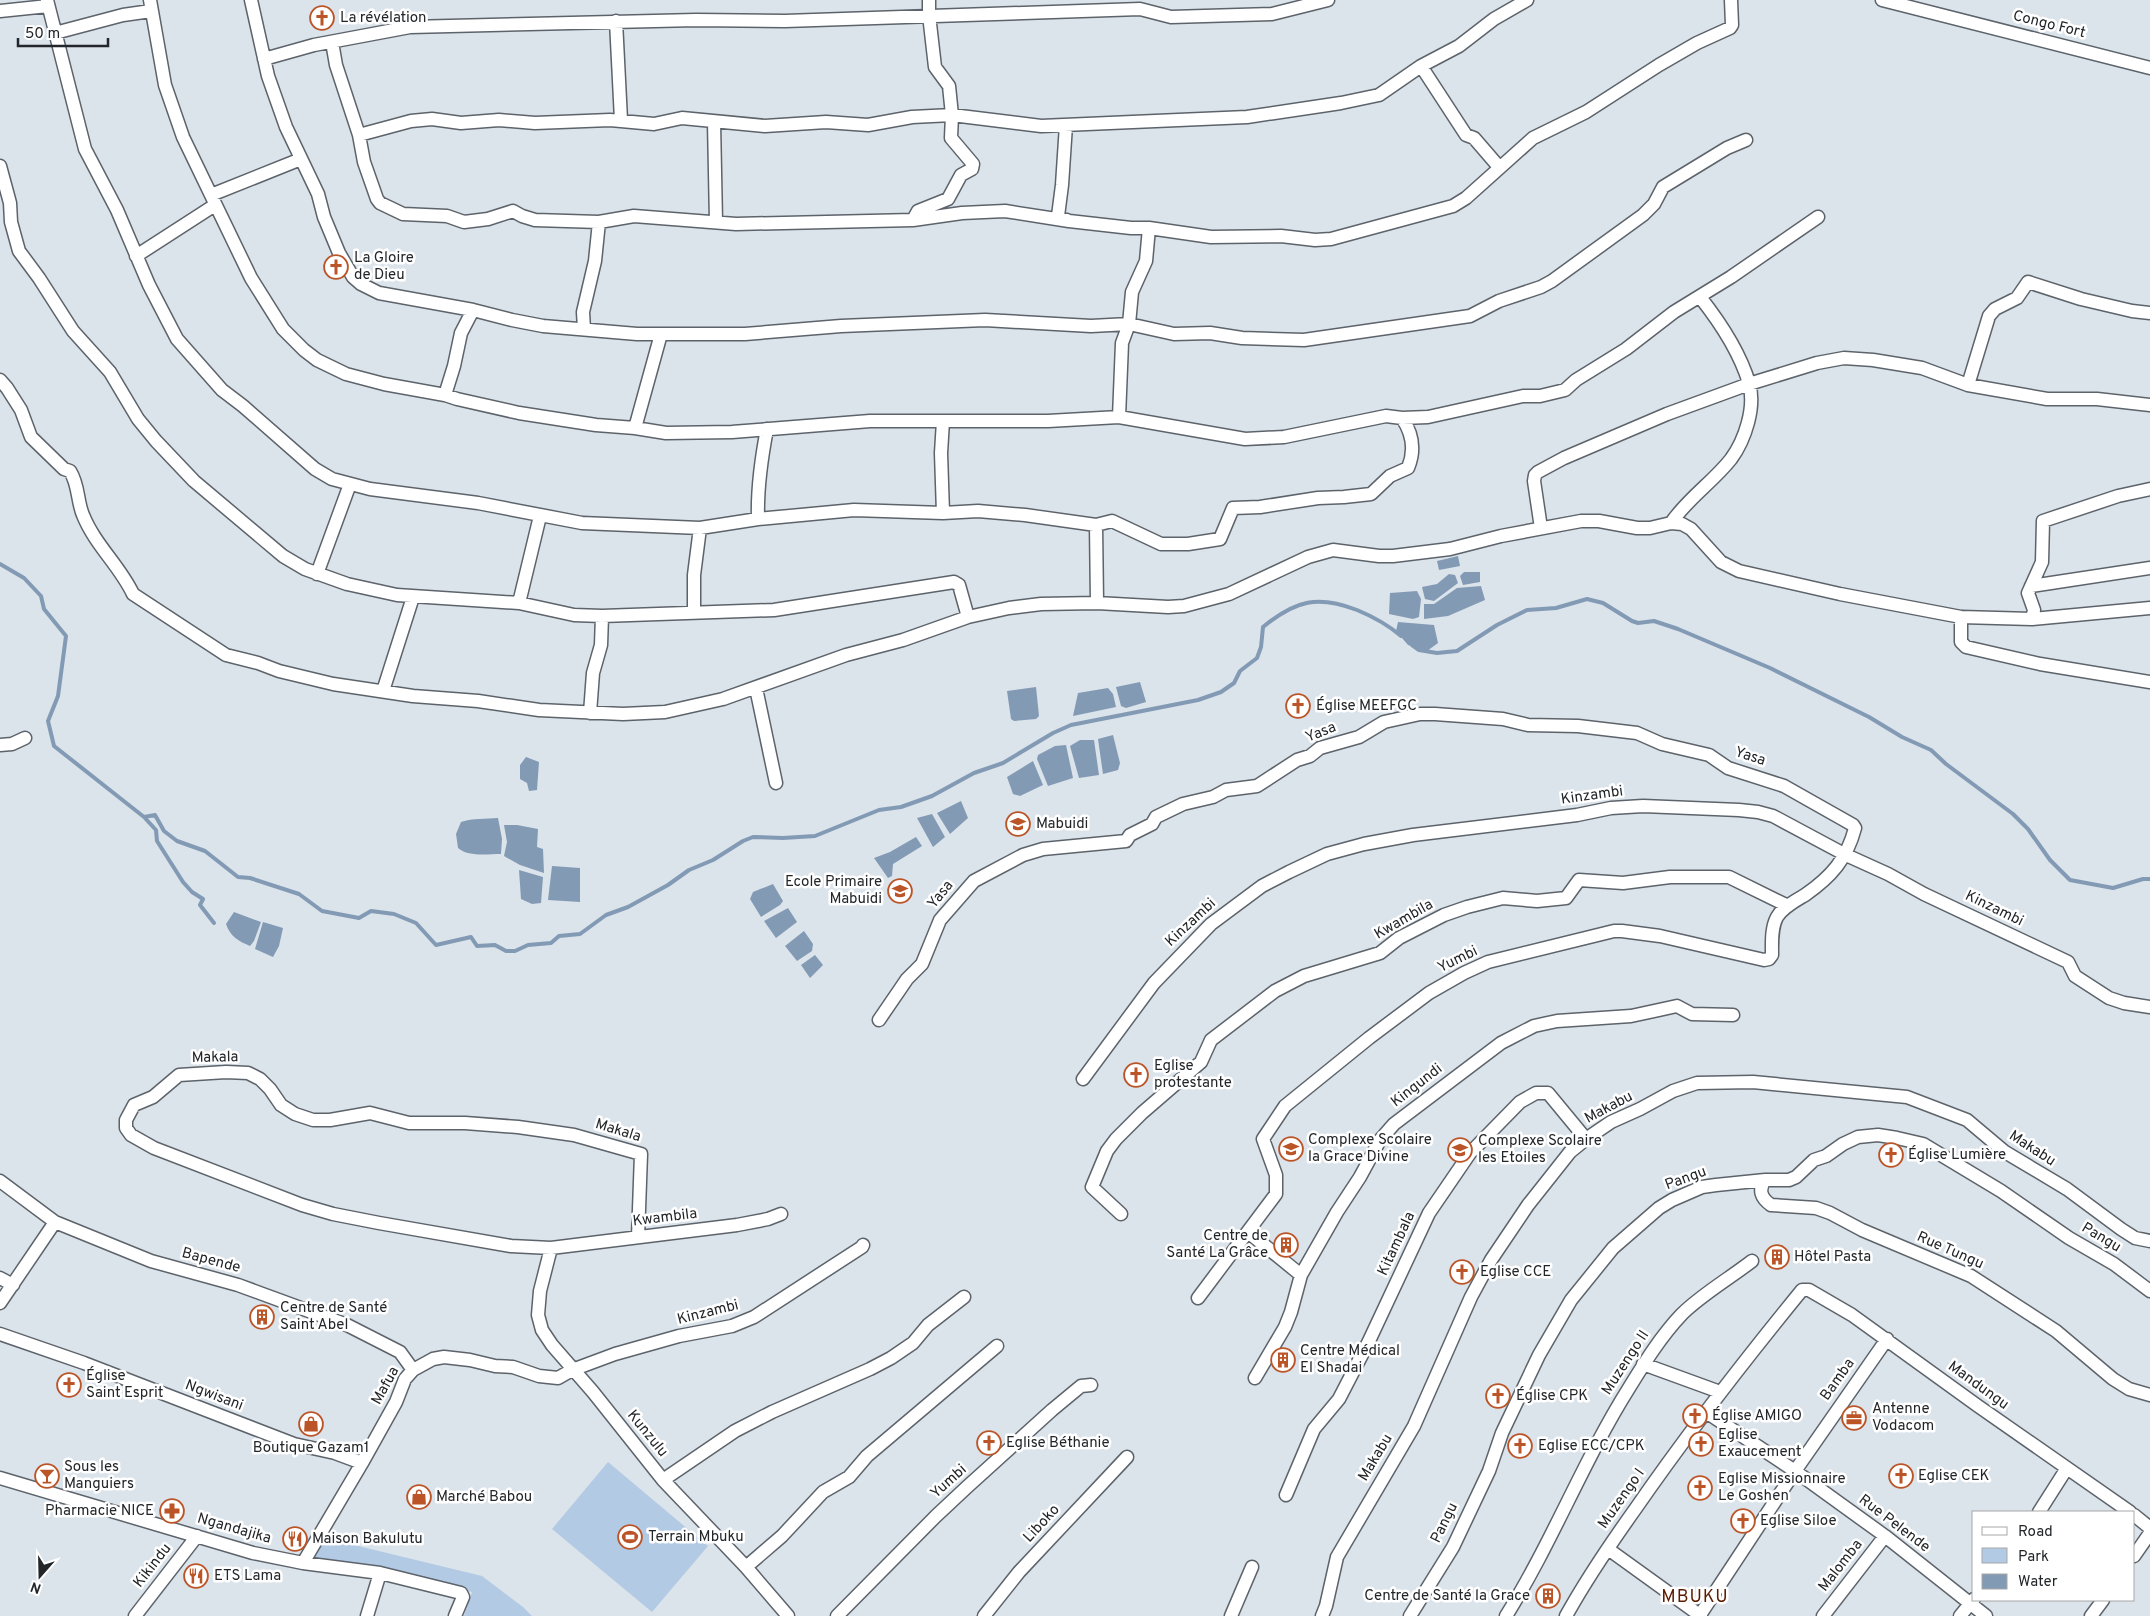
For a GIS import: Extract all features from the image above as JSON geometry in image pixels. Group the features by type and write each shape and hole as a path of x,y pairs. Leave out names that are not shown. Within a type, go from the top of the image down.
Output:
{"street":[{"path":"251,0 264,59 286,127 318,194 328,228 344,264 357,281 379,293 473,310 543,326 661,334 745,334 957,320 1016,320 1091,326 1129,324 1174,334 1210,333 1242,338 1304,340 1470,316 1499,301 1541,287 1552,281 1643,215 1654,204 1663,187 1727,148 1746,140"},
{"path":"913,220 918,211 948,198 961,174 972,169 973,164 971,159 951,138 952,115 948,86 935,67 929,15 930,0"},
{"path":"264,59 332,42 410,27 616,21 785,21 1140,9 1171,17 1272,14 1328,0"},
{"path":"359,135 410,121 432,119 461,123 499,120 535,123 621,120 658,124 682,118 765,126 826,122 864,125 912,117 952,115 1033,125 1247,117 1341,103 1379,95 1420,66 1459,46 1494,19 1526,0"},
{"path":"332,42 336,65 359,135 364,162 377,199 384,207 414,216 447,216 464,222 488,219 513,211 535,220 599,222 634,216 736,224 913,220 962,213 1005,211 1069,221 1131,228 1149,228 1211,237 1281,236 1315,240 1331,239 1380,227 1453,206 1466,198 1533,138 1586,112 1667,60 1730,28 1732,25 1731,0"},
{"name":"Congo Fort","path":"1882,0 2150,68"},
{"path":"0,11 47,3 85,150 117,210 136,256 177,339 222,390 315,469 332,479 404,494 478,502 582,523 700,528 758,519 854,510 943,513 978,511 1025,515 1096,525 1112,521 1161,544 1188,544 1220,539 1233,508 1260,507 1318,498 1371,494 1390,476 1408,468 1412,457 1410,429 1402,418"},
{"path":"55,33 150,6 165,85 183,137 251,278 283,329 317,360 346,374 384,384 445,395 519,413 596,425 666,433 732,432 870,421 1048,421 1119,417 1245,439 1284,437 1386,416 1428,418 1523,396 1540,396 1565,390 1576,380 1626,349 1674,312 1700,297 1818,217"},
{"path":"616,21 621,120"},
{"path":"1420,66 1466,135 1474,138 1499,167"},
{"path":"714,122 716,222"},
{"path":"1066,125 1058,216 1059,219 1069,221"},
{"path":"136,256 213,200 301,159"},
{"path":"0,166 10,203 6,224 19,251 73,331 110,372 138,419 194,481 241,522 282,556 317,574 354,586 413,596 519,603 574,614 602,616 774,610 954,582 959,585 968,617"},
{"path":"584,329 583,312 593,269 599,222"},
{"path":"1119,417 1122,343 1129,324 1132,292 1146,261 1149,228"},
{"path":"1968,385 1989,316 1995,309 2017,298 2028,282 2081,299 2132,312 2150,313"},
{"path":"1671,523 1681,508 1731,459 1749,419 1749,384 1721,325 1700,297"},
{"path":"445,395 461,333 473,310"},
{"path":"635,428 661,334"},
{"path":"1540,528 1534,481 1535,475 1538,472 1564,458 1617,435 1749,384 1817,363 1844,358 1873,360 1922,368 1968,385 2047,399 2097,399 2150,405"},
{"path":"0,380 20,410 31,437 64,469 70,470 78,487 83,515 108,557 126,579 133,594 226,656 258,663 279,672 333,684 539,710 623,714 666,712 723,699 846,655 903,640 968,617 1041,604 1097,602 1168,607 1184,606 1229,594 1308,557 1333,550 1393,556 1450,549 1540,528 1582,521 1599,521 1637,528 1650,528 1671,523 1682,524 1691,530 1721,562 1739,572 1961,617 2032,619 2150,608"},
{"path":"943,421 941,452 943,513"},
{"path":"758,519 758,478 762,467 767,429"},
{"path":"317,574 350,484"},
{"path":"2032,619 2034,610 2028,592 2042,560 2042,523 2044,520 2118,496 2150,489"},
{"path":"519,603 540,516"},
{"path":"1096,525 1097,602"},
{"path":"694,613 694,575 700,528"},
{"path":"2031,586 2150,568"},
{"path":"383,691 413,596"},
{"path":"590,713 593,673 600,645 602,616"},
{"path":"1961,617 1961,642 1966,647 2040,664 2150,682"},
{"path":"756,688 776,783"},
{"name":"Yasa","path":"880,1020 907,979 922,964 940,920 974,881 989,872 1012,863 1023,855 1043,849 1126,841 1130,835 1152,824 1156,817 1183,804 1213,797 1218,792 1232,788 1257,786 1298,760 1310,756 1320,748 1359,737 1384,722 1420,714 1476,716 1503,719 1528,725 1578,726 1631,731 1662,744 1709,755 1728,768 1784,786 1853,825 1855,828 1846,855"},
{"path":"0,745 12,744 25,738"},
{"name":"Kinzambi","path":"1083,1079 1154,983 1211,924 1262,886 1326,854 1364,844 1414,835 1577,815 1611,808 1643,806 1758,812 1789,824 1846,855 1881,870 1924,894 2068,962 2075,976 2109,998 2124,1003 2150,1007"},
{"name":"Yumbi","path":"1198,1298 1276,1194 1276,1175 1263,1139 1285,1106 1369,1038 1429,993 1488,962 1622,931 1660,936 1764,960 1769,959 1772,955 1775,922 1779,914 1820,884 1846,855"},
{"name":"Kwambila","path":"1121,1214 1092,1186 1107,1152 1116,1139 1142,1113 1201,1062 1211,1040 1276,990 1304,976 1380,953 1399,938 1444,915 1466,907 1503,898 1537,901 1566,898 1579,880 1623,883 1670,877 1729,876 1788,906"},
{"name":"Kingundi","path":"1255,1378 1285,1327 1301,1275 1337,1212 1360,1177 1380,1140 1394,1124 1410,1111 1501,1043 1534,1026 1557,1021 1631,1016 1677,1006 1692,1014 1733,1015"},
{"name":"Makala","path":"551,1248 511,1246 370,1222 302,1205 154,1148 131,1135 126,1128 126,1120 134,1105 153,1097 180,1075 226,1072 248,1074 260,1079 282,1105 295,1114 313,1120 330,1120 370,1113 409,1122 518,1127 594,1140 641,1154 638,1237"},
{"name":"Makabu","path":"1322,1616 1337,1557 1414,1426 1471,1297 1485,1271 1528,1205 1570,1152 1586,1139 1611,1122 1673,1091 1697,1084 1752,1082 1907,1097 1967,1120 2005,1152 2067,1189 2121,1229 2135,1238 2150,1241"},
{"name":"Kitambala","path":"1286,1495 1314,1429 1339,1399 1369,1341 1429,1213 1470,1153 1520,1102 1536,1093 1548,1094 1586,1139"},
{"name":"Pangu","path":"1410,1616 1453,1547 1489,1471 1502,1433 1539,1355 1572,1300 1597,1266 1630,1231 1672,1200 1702,1187 1765,1180 1789,1180 1796,1177 1814,1160 1826,1156 1842,1144 1858,1137 1878,1134 1923,1144 2001,1191 2070,1238 2114,1264 2150,1291"},
{"name":"Rue Tungu","path":"1765,1180 1761,1187 1761,1192 1766,1201 1771,1205 1816,1208 1830,1212 1870,1233 1971,1276 2056,1332 2113,1379 2129,1389 2150,1395"},
{"name":"Bapende","path":"0,1181 55,1222 151,1261 238,1285 347,1325 400,1352 413,1370"},
{"name":"Kwambila","path":"551,1248 737,1225 768,1219 782,1214"},
{"path":"0,1303 55,1222"},
{"path":"1248,1232 1301,1275"},
{"name":"Kinzambi","path":"572,1370 616,1354 679,1336 714,1331 754,1317 864,1245"},
{"name":"Kunzulu","path":"551,1248 540,1291 539,1321 552,1346 593,1392 663,1480 746,1567 788,1616"},
{"name":"Muzengo II","path":"1506,1616 1586,1463 1660,1339 1684,1312 1752,1262"},
{"path":"0,1278 13,1285"},
{"name":"Mandungu","path":"1805,1289 1852,1315 2129,1511"},
{"name":"Muzengo I","path":"1566,1616 1608,1549 1667,1463 1748,1355 1802,1290 1805,1289"},
{"path":"663,1480 735,1431 772,1412 891,1358 913,1343 928,1325 964,1297"},
{"name":"Ngwisani","path":"0,1334 84,1363 294,1444 335,1453 362,1463"},
{"name":"Bamba","path":"1701,1615 1795,1471 1887,1340"},
{"path":"746,1567 782,1536 823,1492 849,1478 867,1456 997,1346"},
{"name":"Mafua","path":"303,1563 362,1463 396,1402 406,1379 413,1370 433,1359 444,1357 470,1360 495,1366 513,1367 548,1378 558,1378 572,1370"},
{"path":"1644,1364 1720,1392"},
{"name":"Yumbi","path":"837,1616 966,1487 1081,1386 1091,1385"},
{"name":"Rue Pelende","path":"1706,1412 1795,1471 1885,1536 1972,1601 1986,1616"},
{"name":"Liboko","path":"984,1616 1019,1572 1127,1457"},
{"path":"2040,1511 2067,1468"},
{"name":"Ngandajika","path":"0,1478 253,1553 303,1563 380,1573 463,1594 455,1616"},
{"path":"2135,1516 2150,1528"},
{"path":"2135,1555 2150,1533"},
{"name":"Kikindu","path":"135,1616 197,1536"},
{"name":"Malomba","path":"1823,1616 1885,1536"},
{"path":"1608,1549 1701,1615"},
{"path":"1231,1616 1252,1567"},
{"path":"367,1616 380,1573"},
{"path":"1960,1616 1972,1601"},
{"path":"2091,1616 2102,1601"}],"green space":[{"name":"Terrain Mbuku","path":"608,1462 708,1546 652,1612 552,1529"},
{"path":"321,1537 482,1576 532,1616 464,1616 472,1592 380,1573 303,1563"}],"water":[{"path":"1458,556 1460,566 1439,570 1437,561"},
{"path":"1464,572 1480,572 1480,582 1463,585 1460,576"},
{"path":"1449,574 1455,575 1458,583 1434,601 1425,599 1422,587 1437,584"},
{"path":"1481,586 1485,600 1448,616 1424,619 1424,604 1434,604 1457,588"},
{"path":"1417,591 1421,599 1419,617 1413,619 1389,614 1390,593"},
{"path":"1398,622 1434,625 1438,643 1427,651 1408,645 1396,631"},
{"path":"1140,682 1146,702 1126,708 1121,706 1116,687"},
{"path":"1036,687 1039,716 1036,719 1014,721 1011,719 1007,691"},
{"path":"1108,688 1113,694 1116,707 1073,716 1078,693"},
{"path":"1113,735 1120,763 1118,770 1103,774 1098,739"},
{"path":"1080,740 1094,740 1099,775 1079,778 1070,746"},
{"path":"1066,745 1073,778 1048,786 1037,759 1038,755 1055,746"},
{"path":"526,757 539,762 537,790 529,791 527,783 520,779 520,765"},
{"path":"1033,761 1043,785 1020,796 1013,794 1007,777"},
{"path":"961,801 968,818 950,834 937,813"},
{"path":"932,814 945,837 933,847 917,818"},
{"path":"498,818 502,839 501,854 472,854 458,848 456,834 461,822"},
{"path":"504,825 517,825 538,829 537,847 543,849 544,873 520,865 504,856 507,842"},
{"path":"916,837 922,846 893,864 892,876 888,878 874,858 890,852"},
{"path":"552,866 580,868 580,902 548,900"},
{"path":"519,870 543,877 541,903 532,904 521,899"},
{"path":"773,884 783,901 761,917 750,899 753,892"},
{"path":"788,908 797,922 776,938 764,921"},
{"path":"234,912 261,922 254,941 250,946 235,938 226,924"},
{"path":"263,922 283,928 279,946 273,957 255,949"},
{"path":"804,931 813,944 812,951 797,961 785,946"},
{"path":"815,955 823,965 810,978 801,965"}],"waterway":[{"path":"0,564 24,578 41,596 44,609 66,636 58,696 48,721 54,746 144,817 155,815 164,831 177,841 205,851 238,877 250,878 299,894 322,911 359,918 371,911 394,914 416,923 436,945 471,937 477,946 495,945 506,951 515,951 528,945 551,943 559,936 580,934 606,915 628,907 668,885 689,870 713,860 743,841 753,837 815,836 879,810 901,807 932,796 974,773 1003,763 1053,733 1071,725 1198,700 1221,692 1234,683 1240,671 1257,658 1261,647 1263,627 1286,611 1297,606 1319,602 1343,605 1375,618 1401,636"},
{"path":"1412,645 1419,650 1437,653 1457,651 1497,625 1527,610 1556,608 1587,599 1603,603 1632,621 1638,623 1654,621 1678,629 1770,668 1869,717 1902,737 1931,750 1946,764 2013,814 2028,829 2050,860 2070,880 2113,888 2143,879 2150,879"},
{"path":"144,817 156,830 157,841 183,882 192,892 203,899 200,905 214,923"}],"place":[{"name":"La révélation","path":"322,18"},
{"name":"La Gloire de Dieu","path":"336,267"},
{"name":"Église MEEFGC","path":"1298,706"},
{"name":"Mabuidi","path":"1018,824"},
{"name":"Ecole Primaire Mabuidi","path":"900,891"},
{"name":"Eglise protestante","path":"1136,1075"},
{"name":"Complexe Scolaire la Grace Divine","path":"1291,1149"},
{"name":"Complexe Scolaire les Etoiles","path":"1460,1150"},
{"name":"Église Lumière","path":"1891,1155"},
{"name":"Centre de Santé La Grâce","path":"1286,1245"},
{"name":"Hôtel Pasta","path":"1777,1257"},
{"name":"Eglise CCE","path":"1462,1272"},
{"name":"Centre de Santé Saint Abel","path":"262,1317"},
{"name":"Centre Médical El Shadai","path":"1283,1360"},
{"name":"Église Saint Esprit","path":"69,1385"},
{"name":"Église CPK","path":"1498,1396"},
{"name":"Église AMIGO","path":"1695,1416"},
{"name":"Antenne Vodacom","path":"1854,1418"},
{"name":"Boutique Gazam1","path":"311,1424"},
{"name":"Eglise Béthanie","path":"989,1443"},
{"name":"Eglise Exaucement","path":"1701,1444"},
{"name":"Eglise ECC/CPK","path":"1520,1446"},
{"name":"Sous les Manguiers","path":"47,1476"},
{"name":"Eglise CEK","path":"1901,1476"},
{"name":"Eglise Missionnaire Le Goshen","path":"1700,1488"},
{"name":"Marché Babou","path":"419,1497"},
{"name":"Pharmacie NICE","path":"172,1511"},
{"name":"Eglise Siloe","path":"1743,1521"},
{"name":"Terrain Mbuku","path":"630,1537"},
{"name":"Maison Bakulutu","path":"295,1539"},
{"name":"ETS Lama","path":"196,1576"},
{"name":"Centre de Santé la Grace","path":"1548,1596"}],"district":[{"name":"MBUKU","path":"1695,1597"}]}
